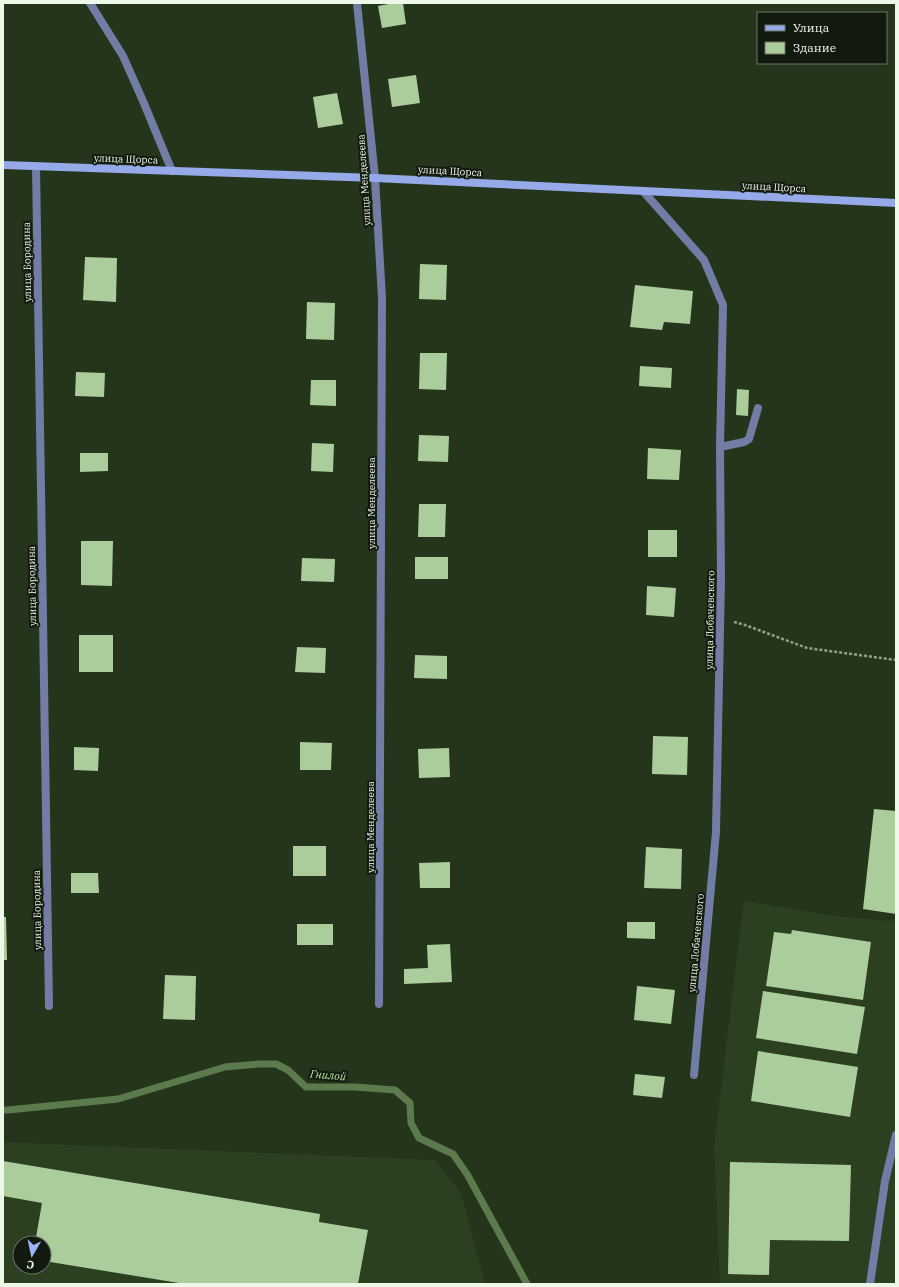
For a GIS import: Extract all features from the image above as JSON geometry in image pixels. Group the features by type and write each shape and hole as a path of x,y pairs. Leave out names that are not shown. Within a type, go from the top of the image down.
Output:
{"main road":[{"name":"улица Щорса","path":"3,165 375,178 896,203"}],"street":[{"path":"90,3 122,56 144,101 172,171"},
{"name":"улица Менделеева","path":"357,3 375,178 382,298 379,1004"},
{"name":"улица Бородина","path":"36,166 49,1006"},
{"name":"улица Лобачевского","path":"643,191 704,260 723,305 720,447 721,579 716,832 694,1075"},
{"path":"720,447 744,442 749,439 758,408"},
{"path":"870,1284 885,1182 896,1135"}],"path":[{"path":"720,619 745,625 807,648 896,660"}],"shaded area":[{"path":"744,901 842,917 896,921 896,1284 720,1284 714,1145"},
{"path":"3,1142 435,1160 461,1193 485,1284 3,1284"}],"building":[{"path":"403,3 406,24 382,28 378,6"},
{"path":"416,75 420,103 392,107 388,79"},
{"path":"337,93 343,124 318,128 313,97"},
{"path":"85,257 117,258 116,302 83,300"},
{"path":"420,264 447,265 446,300 419,299"},
{"path":"635,285 693,291 690,324 664,322 662,330 630,327"},
{"path":"307,302 335,303 334,340 306,339"},
{"path":"420,353 447,353 446,390 419,389"},
{"path":"640,366 672,368 671,388 639,386"},
{"path":"76,372 105,373 104,397 75,396"},
{"path":"311,380 336,380 336,406 310,405"},
{"path":"737,389 749,390 748,416 736,415"},
{"path":"419,435 449,436 448,462 418,461"},
{"path":"312,443 334,444 333,472 311,471"},
{"path":"648,448 681,450 679,480 647,479"},
{"path":"80,453 108,453 108,471 80,472"},
{"path":"419,504 446,504 445,537 418,537"},
{"path":"648,530 677,530 677,557 648,557"},
{"path":"81,541 113,541 112,586 81,585"},
{"path":"415,557 448,557 448,579 415,579"},
{"path":"302,558 335,559 334,582 301,581"},
{"path":"647,586 676,588 674,617 646,615"},
{"path":"79,635 113,635 113,672 79,672"},
{"path":"297,647 326,648 325,673 295,672"},
{"path":"415,655 447,656 447,679 414,678"},
{"path":"653,736 688,737 687,775 652,774"},
{"path":"300,742 332,743 331,770 300,770"},
{"path":"74,747 99,748 98,771 74,770"},
{"path":"449,748 450,777 419,778 418,749"},
{"path":"874,809 896,811 896,914 863,909"},
{"path":"293,846 326,846 326,876 293,876"},
{"path":"646,847 682,849 681,889 644,888"},
{"path":"450,862 450,888 420,888 419,863"},
{"path":"71,873 98,873 99,893 71,893"},
{"path":"3,917 6,917 7,960 3,960"},
{"path":"627,922 655,922 655,939 627,938"},
{"path":"297,924 333,924 333,945 297,945"},
{"path":"792,930 871,942 863,1000 766,986 774,932 791,934"},
{"path":"450,944 452,982 404,984 404,969 428,968 427,945"},
{"path":"165,975 196,976 195,1020 163,1019"},
{"path":"637,986 675,990 671,1024 634,1020"},
{"path":"763,991 865,1007 857,1054 756,1038"},
{"path":"758,1051 858,1067 850,1117 751,1101"},
{"path":"635,1074 665,1077 662,1098 633,1095"},
{"path":"3,1161 320,1214 319,1222 368,1230 358,1284 185,1284 52,1262 52,1235 36,1235 42,1203 3,1196"},
{"path":"730,1162 851,1165 849,1241 770,1240 769,1275 728,1274"}],"waterway":[{"name":"Гнилой","path":"3,1110 118,1099 225,1067 259,1064 276,1064 288,1070 306,1087 355,1087 395,1090 410,1103 411,1123 419,1138 453,1154 467,1174 527,1284"}]}
